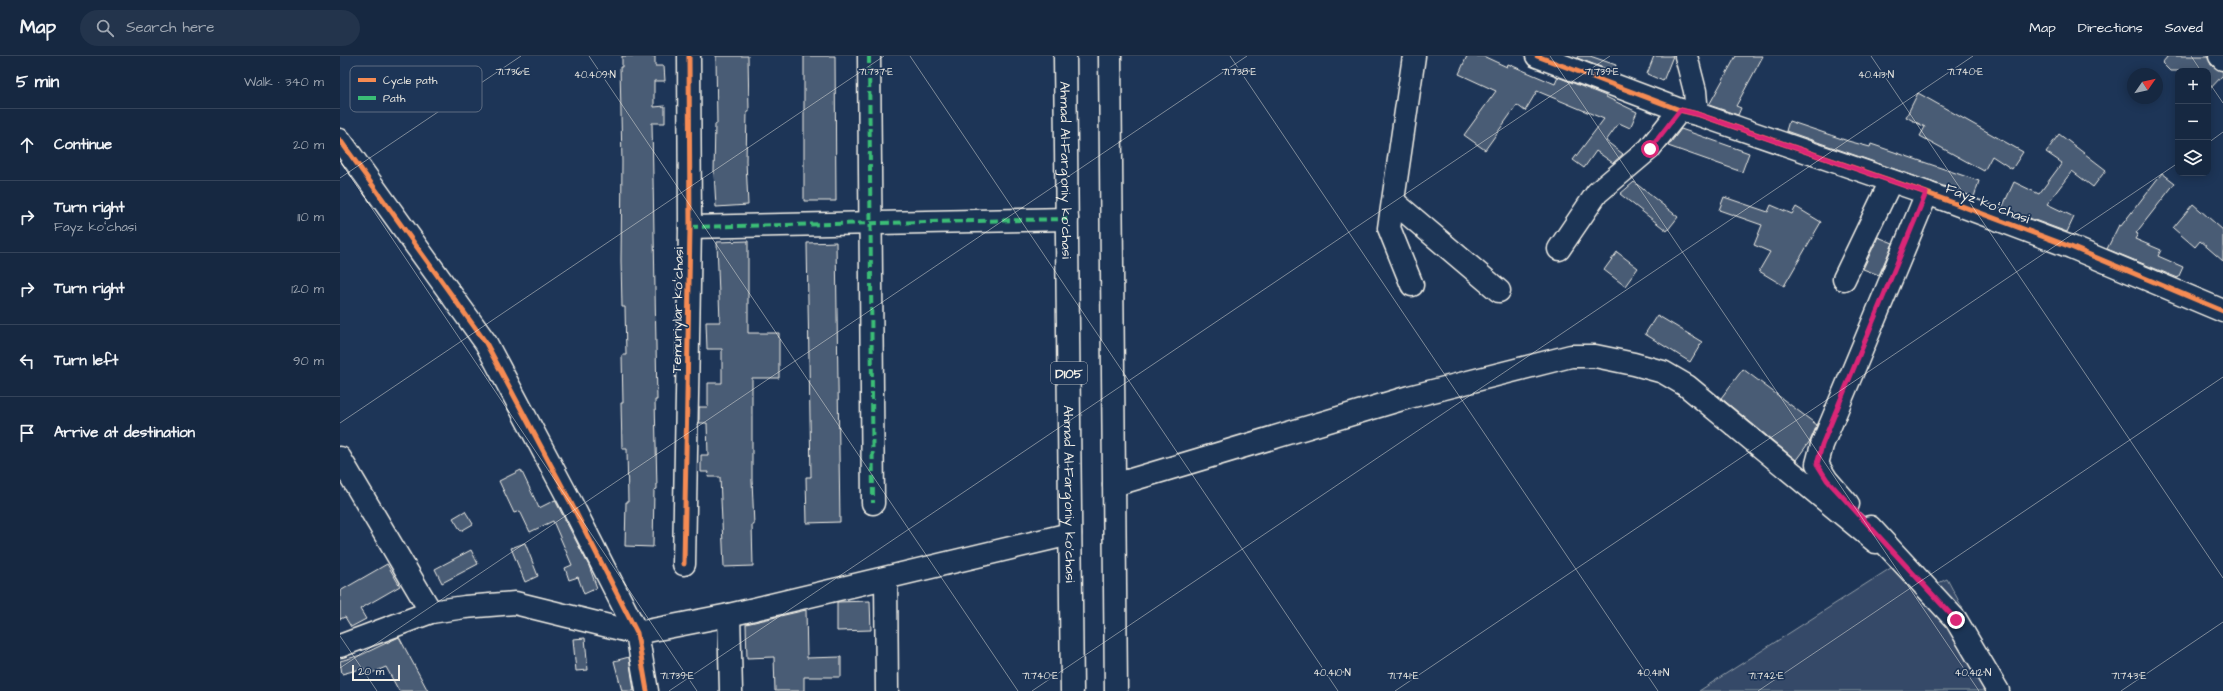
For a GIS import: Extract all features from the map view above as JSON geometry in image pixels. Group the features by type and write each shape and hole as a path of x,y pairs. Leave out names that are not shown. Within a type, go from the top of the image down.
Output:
{"main road":[{"name":"Temuriylar koʻchasi","path":"684,564 690,227 689,56"},
{"path":"869,56 873,503"},
{"name":"Ahmad Al-Farg'oniy ko'chasi","path":"1065,56 1072,691"},
{"path":"1110,56 1116,691"},
{"path":"1412,285 1389,228 1394,202 1414,56"},
{"name":"Fayz koʻchasi","path":"1537,56 1688,112 1926,193 2071,247 2223,311"},
{"path":"1559,249 1597,193 1650,149 1688,112 1694,91 1686,56"},
{"path":"2220,56 2223,59"},
{"path":"340,140 486,343 571,503 637,633 647,691"},
{"path":"1844,279 1891,181"},
{"path":"1926,193 1822,445 1817,464 1827,480 1956,620 1998,691"},
{"path":"1394,202 1499,291"},
{"path":"690,227 870,225 1067,219"},
{"path":"1114,485 1409,397 1571,356 1595,356 1663,372 1687,386 1876,542"},
{"path":"340,458 431,612"},
{"path":"340,646 431,612 465,607 515,603 637,633 729,615 886,579 1070,534"},
{"path":"886,579 887,691"},
{"path":"729,615 731,691"}],"shaded area":[{"path":"1911,555 1930,587 1947,579 2007,691 1699,691"}],"building":[{"path":"622,56 655,56 655,66 664,66 665,81 654,81 654,107 665,106 665,123 652,123 657,400 655,400 657,489 654,490 653,547 625,546 626,502 628,502 627,449 622,449 621,403 623,403 622,355 626,355 625,307 622,307 621,261 622,162 620,67 622,67"},
{"path":"716,56 748,56 749,112 747,112 746,161 748,205 716,207 714,172 715,124 717,124"},
{"path":"804,56 835,56 836,201 804,201"},
{"path":"1467,56 1483,56 1507,67 1508,64 1555,84 1558,77 1606,96 1637,112 1630,128 1619,123 1606,141 1623,154 1613,163 1596,151 1584,168 1573,160 1604,119 1537,91 1525,111 1517,105 1485,150 1464,135 1496,91 1459,74"},
{"path":"1578,56 1590,56 1616,65 1614,72 1577,58"},
{"path":"1654,56 1673,56 1663,81 1647,74"},
{"path":"1736,56 1763,56 1736,106 1741,108 1738,115 1709,105"},
{"path":"2168,56 2208,56 2211,65 2223,71 2223,75 2211,88 2211,68 2175,68 2175,71 2170,71 2162,63"},
{"path":"1918,93 2023,152 2012,169 1992,156 1984,171 1920,136 1925,127 1906,117"},
{"path":"1789,121 1848,141 1870,147 1871,144 1979,181 1974,197 1786,131"},
{"path":"1681,129 1749,153 1742,172 1668,146"},
{"path":"2059,134 2106,170 2093,187 2072,171 2047,204 2074,217 2067,232 2002,208 2014,182 2039,194 2062,163 2046,152"},
{"path":"2162,173 2175,183 2136,233 2138,234 2135,239 2161,250 2158,256 2183,267 2178,278 2107,249 2119,225 2121,226"},
{"path":"1634,182 1678,217 1667,231 1620,194"},
{"path":"1724,197 1768,212 1771,205 1792,214 1796,207 1821,222 1784,286 1759,271 1770,252 1754,245 1762,225 1719,210"},
{"path":"2193,204 2223,230 2223,261 2200,241 2195,247 2173,228"},
{"path":"1878,237 1893,243 1879,275 1863,269"},
{"path":"748,241 748,333 779,333 779,378 752,378 752,480 754,525 752,525 753,566 724,567 720,477 708,477 709,472 701,472 701,455 708,455 707,423 699,423 699,407 708,407 708,383 722,383 722,349 707,349 706,322 720,322 717,242"},
{"path":"836,242 840,522 807,523 806,477 811,477 807,243"},
{"path":"1617,252 1638,268 1625,286 1604,270"},
{"path":"1657,315 1702,342 1690,362 1645,334"},
{"path":"1743,369 1817,425 1810,441 1796,460 1721,398"},
{"path":"521,470 539,508 555,500 589,566 597,588 584,594 578,577 569,580 565,568 572,565 553,521 530,532 520,511 514,513 499,481"},
{"path":"465,511 473,524 461,531 453,518"},
{"path":"525,543 538,576 525,582 511,548"},
{"path":"471,550 478,564 442,583 435,569"},
{"path":"387,564 400,586 360,609 366,619 351,627 345,617 340,619 340,591"},
{"path":"870,601 871,630 837,631 837,602"},
{"path":"806,610 807,658 841,657 841,677 804,677 804,691 775,691 774,657 747,658 746,624"},
{"path":"399,637 428,691 399,691 386,667 367,675 364,668 342,674 340,661 361,655"},
{"path":"585,638 588,670 576,671 573,639"},
{"path":"629,657 634,691 622,691 614,661"}],"marked path":[{"path":"869,56 873,503"},
{"path":"690,227 1067,219"}],"cycle path":[{"path":"684,564 690,227 689,56"},
{"path":"1537,56 1680,110 1697,114 1927,193 2071,247 2223,311"},
{"path":"340,140 486,343 571,503 637,633 647,691"}],"route":[{"path":"1650,149 1680,110 1697,114 1926,193 1822,445 1817,464 1827,480 1956,620"}]}
